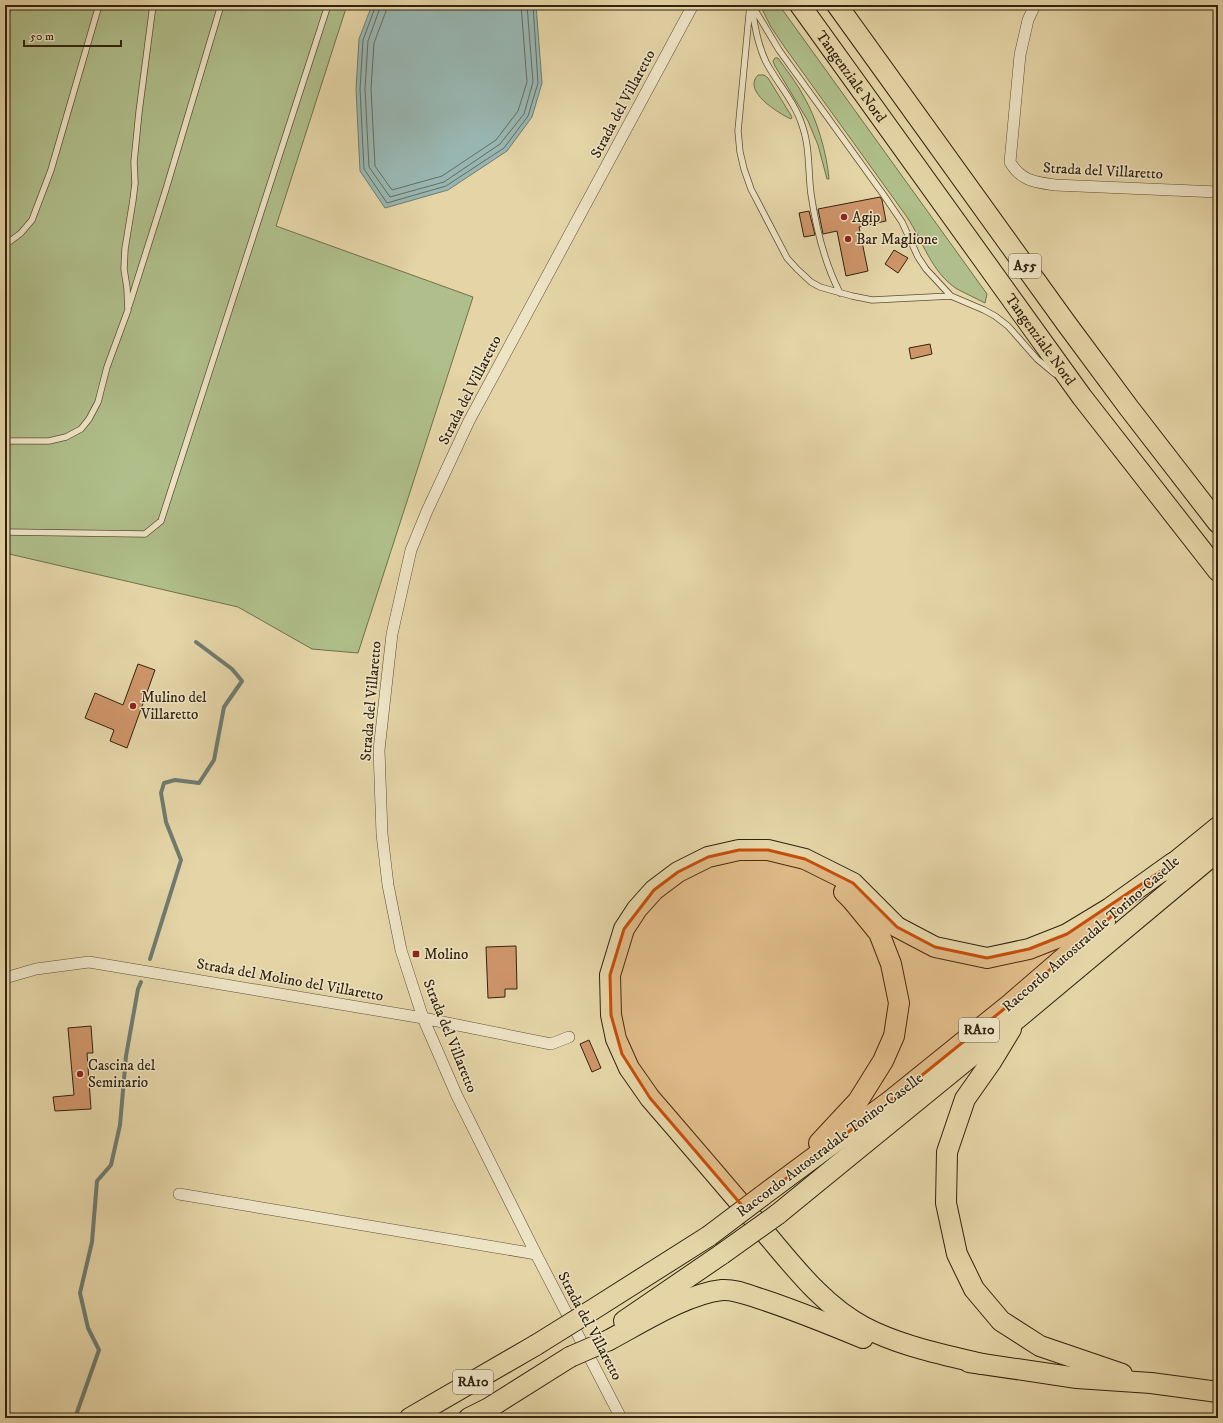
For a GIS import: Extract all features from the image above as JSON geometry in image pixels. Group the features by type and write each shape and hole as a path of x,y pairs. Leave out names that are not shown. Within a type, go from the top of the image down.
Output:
{"highway":[{"name":"Tangenziale Nord","path":"800,5 1082,397 1218,571"},
{"name":"Tangenziale Nord","path":"837,5 1066,323 1129,408 1218,523"},
{"name":"Raccordo Autostradale Torino-Caselle","path":"410,1418 536,1345 709,1236 890,1101 1009,1005 1173,863 1218,827"},
{"path":"982,1364 916,1348 863,1327 845,1316 806,1280 650,1098 632,1073 622,1054 616,1039 611,1015 610,975 624,929 637,909 654,890 678,872 708,857 739,850 768,850 805,859 853,883 897,927 935,947 987,958 1029,949 1067,934 1110,908 1173,863"},
{"name":"Raccordo Autostradale Torino-Caselle","path":"469,1418 489,1408 570,1357 606,1337 644,1306 722,1254 778,1214 1018,1018 1218,851"},
{"path":"769,1191 858,1101 883,1061 894,1036 899,1003 891,964 879,933 852,900 836,885 789,856"},
{"path":"1018,1018 991,1062 965,1099 947,1152 946,1203 957,1254 974,1289 1001,1321 1040,1346 1151,1383"},
{"path":"606,1337 675,1305 709,1292 724,1290 738,1291 785,1306 897,1353 1077,1378 1151,1383 1218,1392"}],"street":[{"name":"Strada del Villaretto","path":"621,1418 536,1254 457,1096 423,1018 401,950 388,885 382,834 379,750 392,634 412,550 427,511 469,421 693,5"},
{"name":"Strada del Villaretto","path":"1034,5 1028,20 1020,55 1010,162 1016,173 1033,182 1055,185 1218,192"},
{"name":"Strada del Molino del Villaretto","path":"5,978 36,969 88,962 423,1018 552,1044 569,1037"},
{"path":"179,1194 536,1254"}],"lane":[{"path":"5,241 9,242 21,233 32,220 51,170 99,5"},
{"path":"128,310 124,270 125,249 135,183 134,162 139,112 153,5"},
{"path":"5,440 49,441 66,437 81,429 89,419 98,402 107,367 128,310 166,189 221,5"},
{"path":"5,532 145,534 161,521 328,5"},
{"path":"751,5 738,131 740,152 744,170 751,189 787,258 811,282 820,287 840,293 872,300 951,296"},
{"path":"751,5 758,41 766,61 802,124 806,138 811,194 820,242 832,278 840,293"},
{"path":"751,5 779,50 902,222 918,257 926,270 951,296 995,316 1008,326 1037,358 1082,397"}],"highlighted area":[{"path":"739,850 768,850 805,859 853,883 897,927 935,947 987,958 1029,949 1067,934 1173,863 1009,1005 890,1101 745,1209 650,1098 622,1054 611,1015 610,975 624,929 654,890 678,872 708,857"}],"green space":[{"path":"5,5 347,5 276,226 473,297 358,653 312,649 238,607 5,553"},
{"path":"760,5 779,5 987,294 985,303 957,289 940,274 928,256 907,217 786,49 771,27"},
{"path":"775,58 778,58 795,82 809,106 824,148 829,179 827,179 818,145 808,121 775,66 773,61"},
{"path":"758,75 764,75 768,78 792,117 791,119 771,107 758,94 754,81"}],"water":[{"path":"372,5 536,5 542,83 532,117 507,151 448,190 385,208 360,171 356,89 359,39"}],"building":[{"path":"880,197 882,200 886,221 859,227 868,271 846,276 837,231 823,234 818,209"},
{"path":"809,211 815,235 804,237 799,213"},
{"path":"894,250 908,258 898,273 885,264"},
{"path":"930,344 932,354 911,359 909,348"},
{"name":"Mulino del Villaretto","path":"138,664 155,670 127,748 110,741 114,730 85,718 95,693 123,705"},
{"path":"516,946 517,989 505,989 505,997 488,998 486,947"},
{"name":"Cascina del Seminario","path":"91,1026 93,1053 87,1053 91,1109 55,1111 53,1097 74,1095 68,1028"},
{"path":"589,1040 601,1068 592,1072 580,1044"}],"waterway":[{"path":"150,959 181,860 166,822 161,793 164,783 175,780 199,783 214,760 224,707 242,681 232,669 196,642"},
{"path":"75,1418 99,1350 88,1328 80,1293 92,1242 97,1181 111,1165 120,1125 126,1056 138,989 141,982"}],"place":[{"name":"Agip","path":"844,217"},
{"name":"Bar Maglione","path":"848,239"},
{"name":"Mulino del Villaretto","path":"133,706"},
{"name":"Molino","path":"416,954"},
{"name":"Cascina del Seminario","path":"80,1074"}]}
